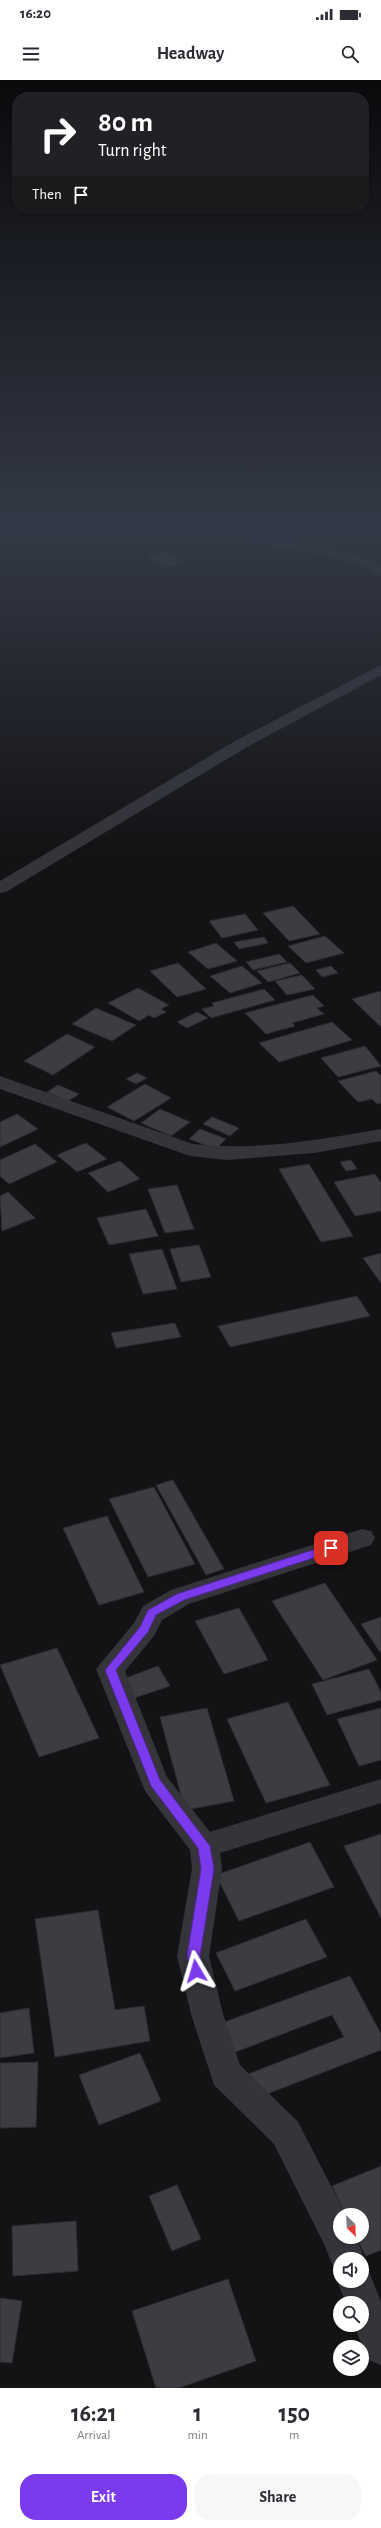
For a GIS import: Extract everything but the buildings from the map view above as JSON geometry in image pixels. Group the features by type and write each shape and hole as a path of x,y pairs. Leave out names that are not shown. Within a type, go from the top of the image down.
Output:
{"street":[{"path":"0,888 241,744 381,668"},
{"path":"0,1082 190,1150 227,1154 314,1146 381,1135"},
{"path":"344,2252 338,2236 286,2133 226,2074 207,2014 193,1956 208,1869 204,1846 155,1783 110,1670 144,1629 152,1613 180,1597 362,1538"},
{"path":"204,1846 381,1791"},
{"path":"358,2288 381,2347"}],"route":[{"path":"196,1971 193,1956 208,1869 204,1846 155,1783 110,1670 144,1629 152,1613 180,1597 331,1548"}]}
